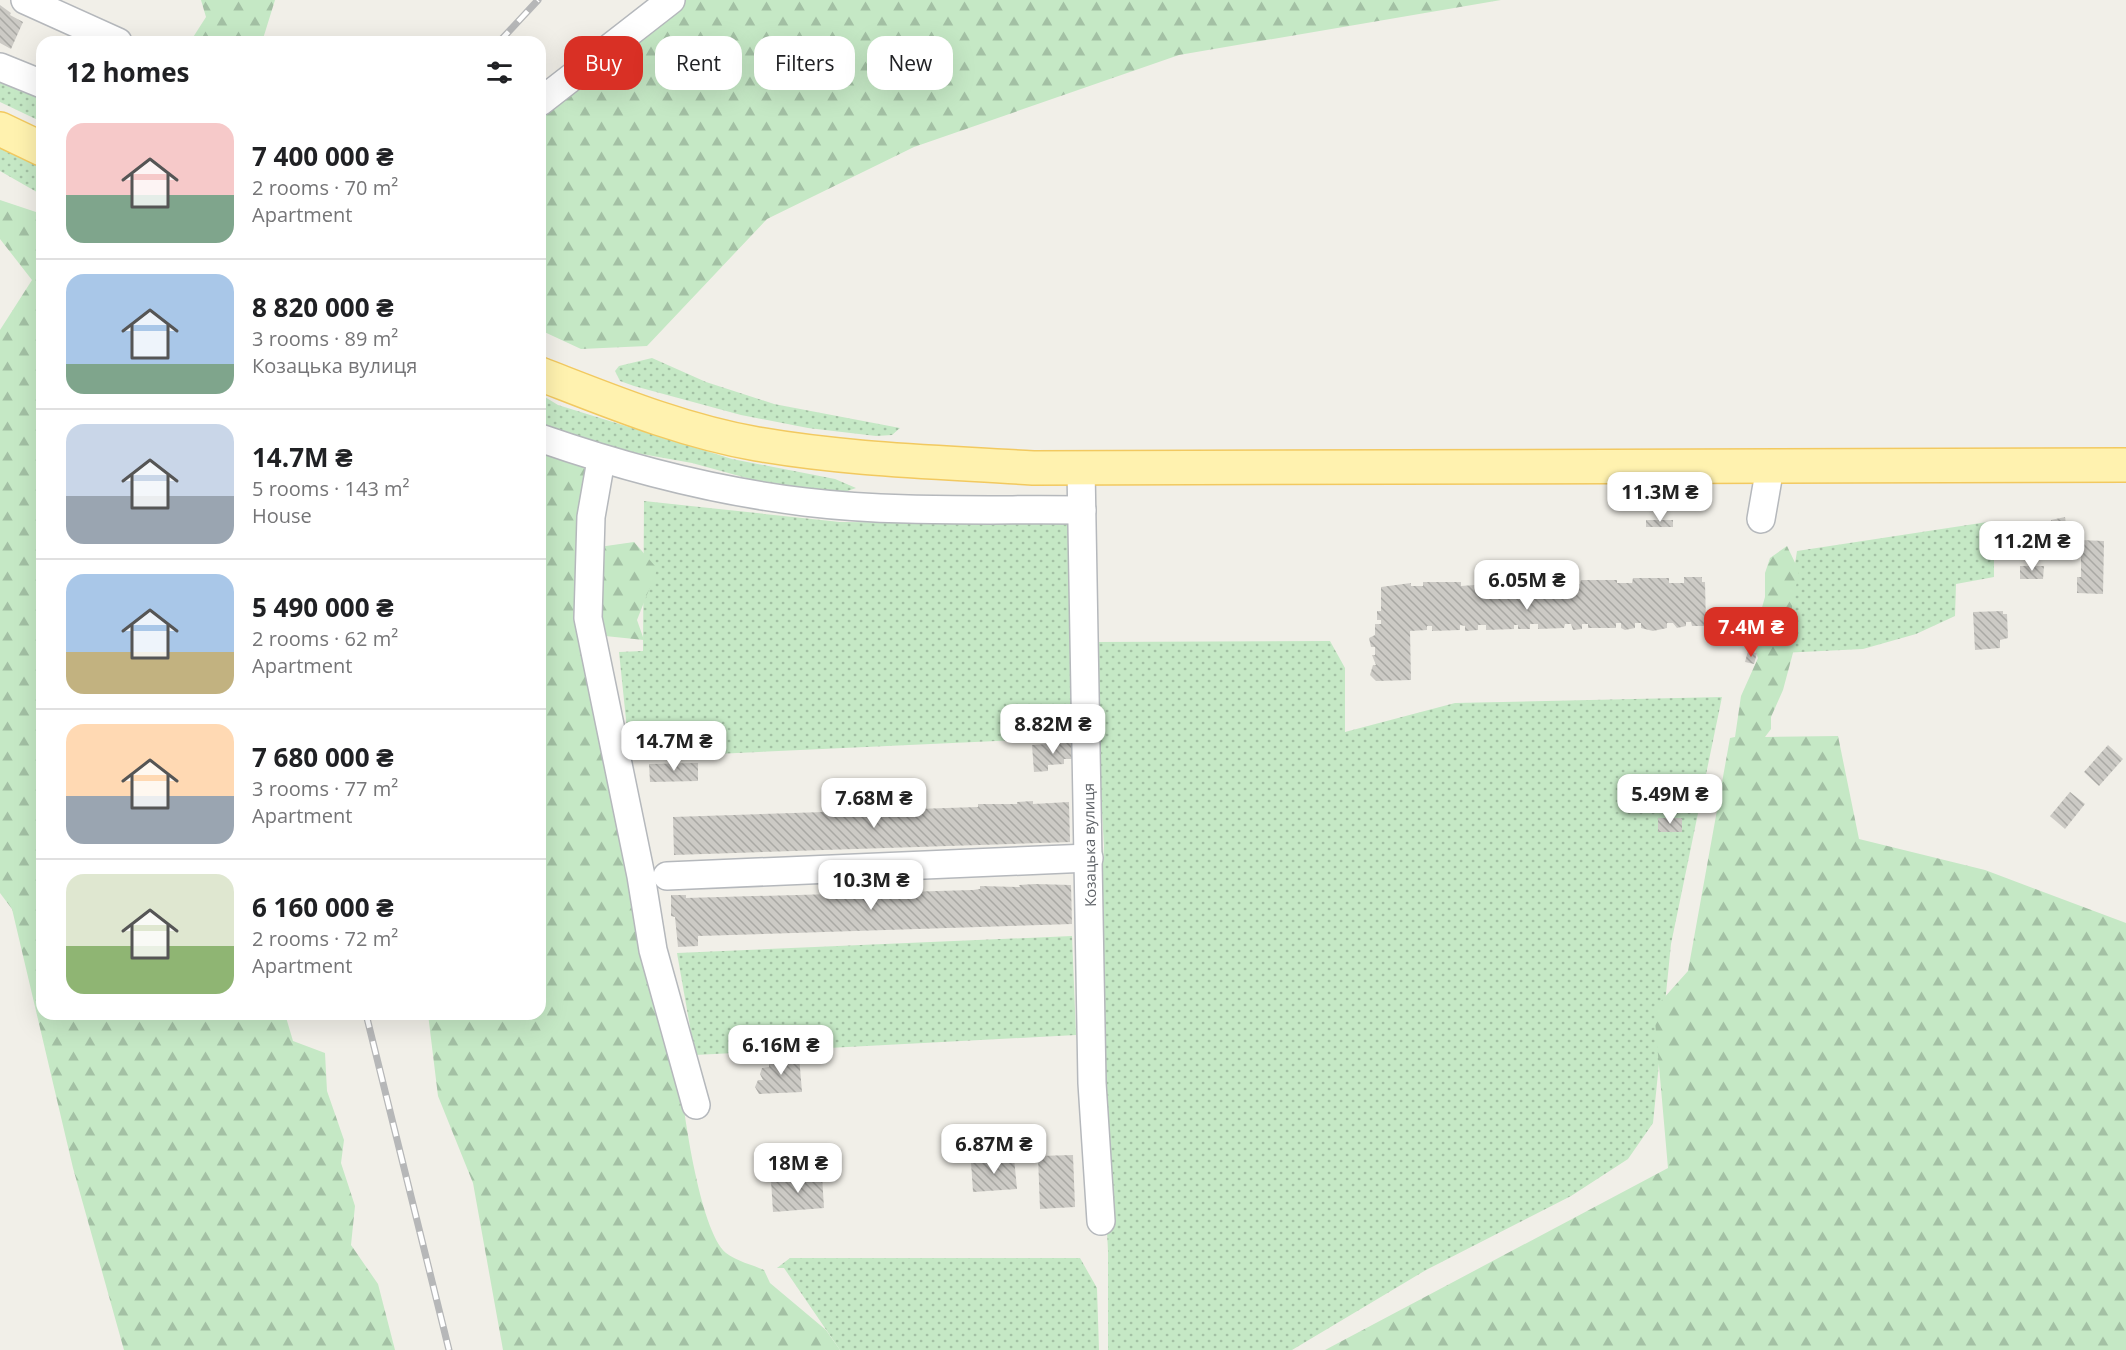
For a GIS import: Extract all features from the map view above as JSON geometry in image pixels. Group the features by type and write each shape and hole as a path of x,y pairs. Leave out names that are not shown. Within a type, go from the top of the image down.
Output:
{"main road":[{"path":"0,129 36,145"},
{"path":"546,376 648,415 755,444 878,459 1081,469 2126,465"}],"street":[{"path":"25,0 105,36"},
{"path":"546,97 671,0"},
{"path":"0,67 36,82"},
{"path":"546,440 601,460 676,480 805,502 933,509 1082,510"},
{"path":"601,460 591,518 588,618 641,876 653,950 696,1105"},
{"path":"1761,519 1770,467"},
{"name":"Козацька вулиця","path":"1081,469 1092,1083 1101,1221"},
{"path":"667,876 1089,858"}],"green space":[{"path":"201,0 275,0 264,36 194,36 206,17"},
{"path":"683,0 1501,0 1179,55 914,147 767,219 647,346 581,349 546,333 546,114 575,90 643,90 643,36 640,36"},
{"path":"0,75 36,85 36,119 0,102"},
{"path":"0,148 36,164 36,192 0,171"},
{"path":"0,200 36,212 36,1011 12,909 0,893 0,330 32,280 0,239"},
{"path":"652,358 706,382 774,404 900,428 892,435 876,436 808,428 741,415 620,381 615,371 619,366"},
{"path":"546,398 558,405 732,459 835,479 856,488 836,495 769,484 692,463 614,449 546,426"},
{"path":"546,436 574,450 595,489 599,547 634,542 655,566 656,572 637,620 644,640 605,636 679,1066 688,1135 708,1219 716,1240 726,1253 764,1270 770,1283 826,1330 840,1350 503,1350 473,1183 438,1096 429,1020 546,1020"},
{"path":"644,501 840,522 1073,524 1082,737 630,758 619,652 643,651"},
{"path":"1994,521 1994,577 1956,584 1955,616 1916,634 1863,649 1781,653 1797,551"},
{"path":"1787,546 1799,571 1788,628 1794,649 1783,690 1771,717 1771,729 1765,737 1838,736 1859,839 1985,870 2126,923 2126,1350 1325,1350 1668,1168 1654,1009 1688,971 1730,738 1735,737 1741,696 1758,658 1752,642 1765,597 1765,573 1770,558"},
{"path":"1330,641 1345,668 1345,732 1455,703 1722,697 1671,944 1653,1123 1628,1159 1571,1196 1426,1270 1292,1350 1108,1350 1108,1251 1095,998 1104,846 1092,642"},
{"path":"1072,936 1076,1035 695,1055 677,953"},
{"path":"38,1020 287,1020 293,1041 325,1053 327,1091 344,1140 341,1163 355,1206 351,1245 378,1284 395,1350 124,1350 73,1168"},
{"path":"790,1258 1080,1258 1097,1288 1099,1350 840,1350 784,1268 777,1268"}],"building":[{"path":"0,5 11,13 10,15 23,22 11,49 0,43"},
{"path":"2065,517 2068,538 2054,540 2051,520"},
{"path":"1646,520 1673,520 1673,527 1646,527"},
{"path":"2050,531 2053,546 2016,553 2013,539"},
{"path":"2081,540 2104,541 2103,594 2077,593 2077,577 2081,577"},
{"path":"2020,566 2044,566 2043,579 2020,579"},
{"path":"1684,577 1702,577 1702,582 1705,582 1706,626 1692,626 1691,622 1686,622 1686,626 1677,628 1673,623 1667,623 1667,628 1653,631 1641,628 1641,623 1635,623 1635,628 1625,630 1621,628 1621,623 1616,623 1616,628 1588,628 1588,624 1582,624 1582,629 1573,630 1571,624 1565,624 1564,628 1538,629 1538,624 1530,624 1530,629 1518,629 1518,625 1514,625 1514,629 1486,630 1486,625 1478,625 1478,630 1465,631 1465,626 1460,625 1460,630 1432,631 1432,626 1427,626 1427,630 1410,631 1411,680 1376,681 1370,675 1373,665 1376,665 1372,655 1375,655 1375,647 1371,647 1369,638 1375,635 1375,624 1381,624 1381,620 1377,620 1377,611 1381,611 1381,587 1411,583 1411,586 1423,586 1423,582 1461,582 1461,586 1518,582 1518,585 1531,585 1531,580 1568,580 1568,584 1580,584 1581,580 1617,580 1617,583 1632,583 1633,578 1669,578 1669,583 1684,583"},
{"path":"2003,611 2003,614 2007,614 2008,638 2000,640 2000,648 1975,650 1973,612"},
{"path":"1748,651 1757,653 1754,664 1745,662"},
{"path":"1077,742 1078,759 1064,759 1064,764 1048,765 1048,771 1034,772 1032,745"},
{"path":"2108,745 2123,759 2099,786 2084,772"},
{"path":"698,763 698,781 650,782 649,764"},
{"path":"2070,792 2085,804 2065,829 2050,816"},
{"path":"1033,801 1033,804 1069,802 1070,842 674,855 673,817 978,807 978,804 1017,804 1017,802"},
{"path":"1658,818 1682,818 1682,832 1658,832"},
{"path":"1019,885 1071,885 1072,924 698,936 698,946 678,947 675,917 671,916 671,895 686,895 686,898 973,890 980,889 980,886 1020,887"},
{"path":"780,1054 785,1054 786,1057 799,1056 802,1092 759,1094 755,1087 758,1080 763,1080 760,1074 762,1068 769,1067 769,1058 780,1057"},
{"path":"1073,1155 1075,1207 1040,1209 1038,1156"},
{"path":"1014,1158 1017,1189 973,1192 971,1162"},
{"path":"822,1176 824,1208 773,1212 771,1180"}],"railway":[{"path":"505,36 538,0"},
{"path":"367,1020 449,1350"}]}
